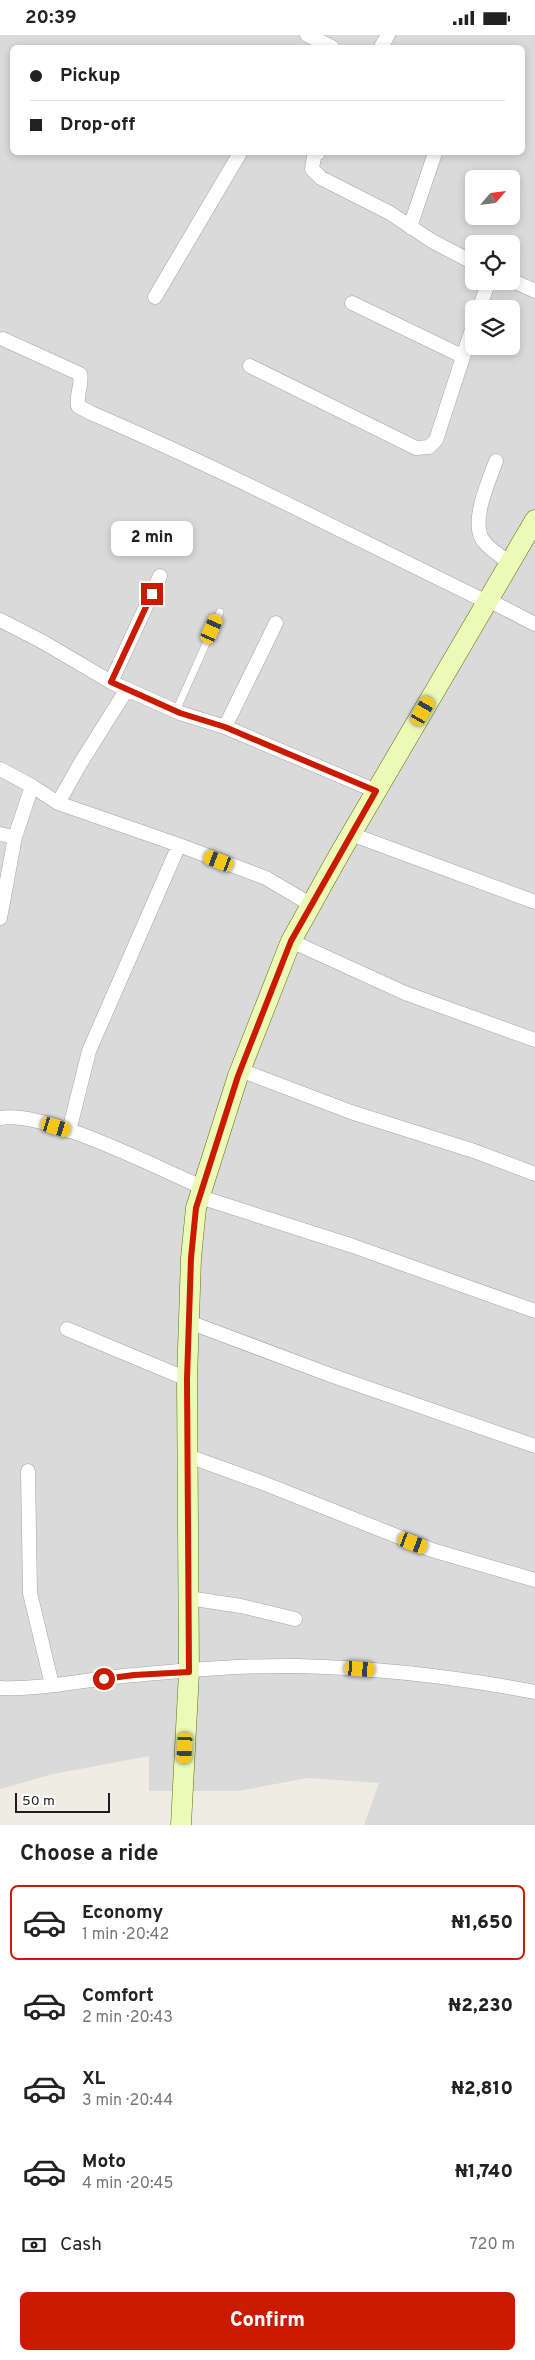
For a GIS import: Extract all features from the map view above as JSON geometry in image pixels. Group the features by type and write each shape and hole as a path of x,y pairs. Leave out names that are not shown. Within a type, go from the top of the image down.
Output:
{"street":[{"path":"307,35 328,45"},
{"path":"155,297 239,155"},
{"path":"316,155 312,169 321,179 390,213 432,241 465,258"},
{"path":"410,227 434,155"},
{"path":"520,284 535,291"},
{"path":"352,303 462,356"},
{"path":"3,339 80,374 82,380 76,397 78,405 85,409 279,498 535,624"},
{"path":"250,366 416,448 429,447 436,440 465,348"},
{"path":"496,461 485,491 477,525 484,542 510,563"},
{"path":"181,1825 189,1672 187,1379 191,1258 201,1192 240,1070 291,941 310,904 535,520"},
{"path":"111,682 160,576"},
{"path":"0,621 43,642 111,682 176,711 225,727 376,791"},
{"path":"225,727 276,623"},
{"path":"58,803 127,689"},
{"path":"0,769 32,786 58,803 179,845 266,878 310,904"},
{"path":"0,918 15,837 32,786"},
{"path":"0,834 15,837"},
{"path":"351,834 535,902"},
{"path":"69,1131 89,1051 179,845"},
{"path":"291,941 405,993 535,1039"},
{"path":"240,1070 351,1112 474,1151 535,1173"},
{"path":"0,1118 29,1118 69,1131 201,1192 535,1311"},
{"path":"189,1322 333,1376 535,1446"},
{"path":"68,1329 187,1379"},
{"path":"188,1456 432,1550 535,1580"},
{"path":"28,1471 30,1593 52,1685"},
{"path":"188,1598 241,1606 295,1619"},
{"path":"1,1691 134,1675 251,1667 343,1668 427,1675 535,1692"}],"lane":[{"path":"176,711 220,612"}],"shaded area":[{"path":"0,35 535,35 535,1825 364,1825 379,1783 308,1778 238,1791 149,1791 149,1756 53,1774 0,1789"}],"route":[{"path":"104,1679 134,1675 189,1672 187,1379 191,1258 196,1208 238,1076 291,941 310,904 376,791 225,727 180,713 111,682 152,594"}]}
